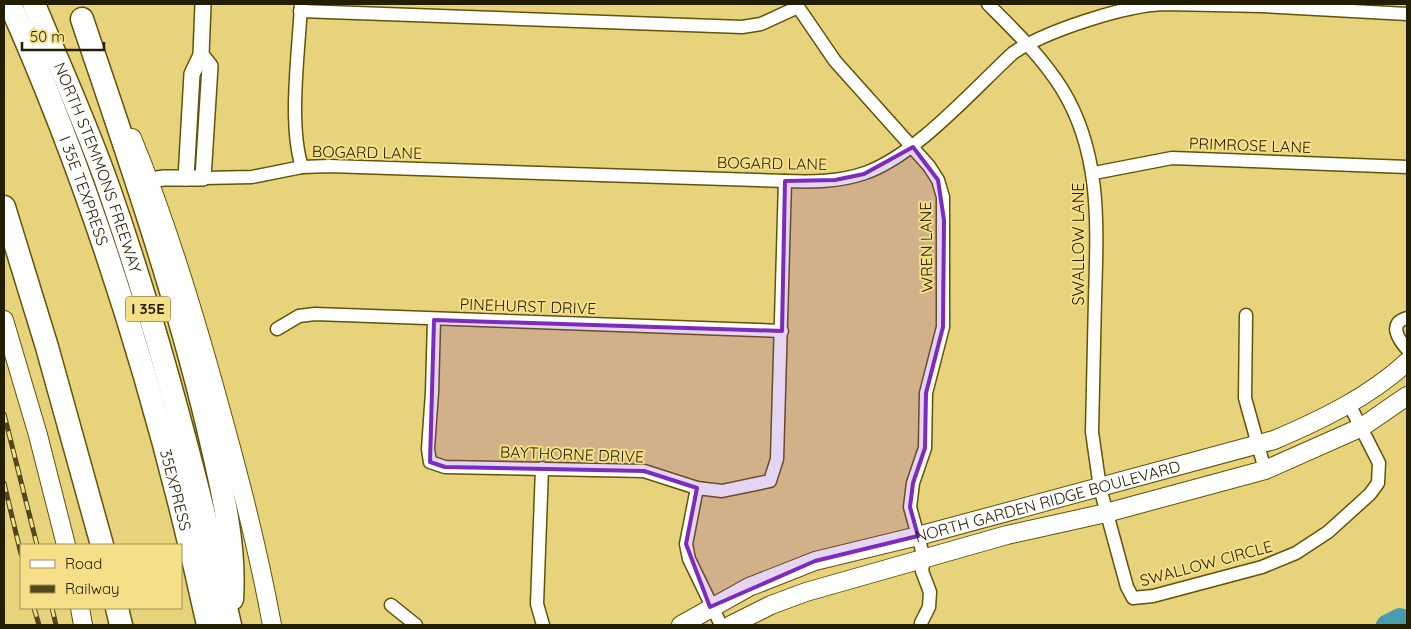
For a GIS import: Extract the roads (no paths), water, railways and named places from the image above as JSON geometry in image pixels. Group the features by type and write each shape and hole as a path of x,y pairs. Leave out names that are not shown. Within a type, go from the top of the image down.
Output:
{"highway":[{"name":"I 35E TEXPRESS","path":"10,4 84,190 146,384"},
{"name":"NORTH STEMMONS FREEWAY","path":"34,4 108,187 134,262 178,407 230,625"},
{"path":"80,11 194,367 216,463 234,568 230,625"},
{"path":"4,207 47,347 102,544"},
{"name":"35EXPRESS","path":"146,384 177,496 208,625"},
{"path":"117,609 121,625"}],"main road":[{"path":"80,11 150,180 187,291 258,548 272,625"},
{"path":"4,320 38,435 66,544"},
{"name":"NORTH GARDEN RIDGE BOULEVARD","path":"682,625 710,607 749,587 815,561 918,536 1257,445 1299,429 1349,404 1384,381 1407,362"},
{"name":"NORTH GARDEN RIDGE BOULEVARD","path":"731,625 771,605 806,592 924,558 1106,513 1265,470 1362,427 1407,396"},
{"path":"80,609 84,625"}],"street":[{"path":"186,178 192,74 201,55 203,4"},
{"name":"SWALLOW LANE","path":"988,4 1041,59 1062,90 1073,111 1094,173 1097,242 1092,432 1100,488"},
{"name":"BOGARD LANE","path":"203,178 252,177 302,167 329,166 785,181 835,180 864,174 913,147 1013,54 1026,45 1053,33 1149,4 1262,6 1407,14"},
{"path":"302,167 298,155 296,130 301,7 742,27 761,24 797,5"},
{"name":"WREN LANE","path":"797,5 835,62 913,147 938,180 943,197 943,327 926,393 925,448 912,483 910,507 924,558 922,571 930,592 929,607 921,623"},
{"path":"150,180 203,178 210,66 201,55"},
{"name":"PRIMROSE LANE","path":"1094,173 1172,158 1407,167"},
{"path":"782,331 785,181"},
{"name":"PINEHURST DRIVE","path":"276,329 299,316 315,314 434,320 782,331"},
{"path":"1246,315 1245,398 1265,470"},
{"path":"1407,318 1399,322 1395,330 1398,339 1407,349"},
{"name":"BAYTHORNE DRIVE","path":"434,320 428,449 430,462 445,467 644,471 698,488 722,491 770,481 777,459 782,331"},
{"name":"SWALLOW CIRCLE","path":"1100,488 1127,587 1133,598 1153,596 1262,567 1309,546 1370,494 1378,482 1379,463 1349,404"},
{"path":"542,468 537,604 543,625"},
{"path":"698,488 686,544 689,558 710,607 721,625"},
{"path":"391,605 416,625"}],"waterway":[{"path":"1386,625 1400,618 1407,620"}],"railway":[{"path":"4,414 37,544"},
{"path":"4,483 20,550"},
{"path":"34,609 39,625"},
{"path":"52,609 56,625"}]}
